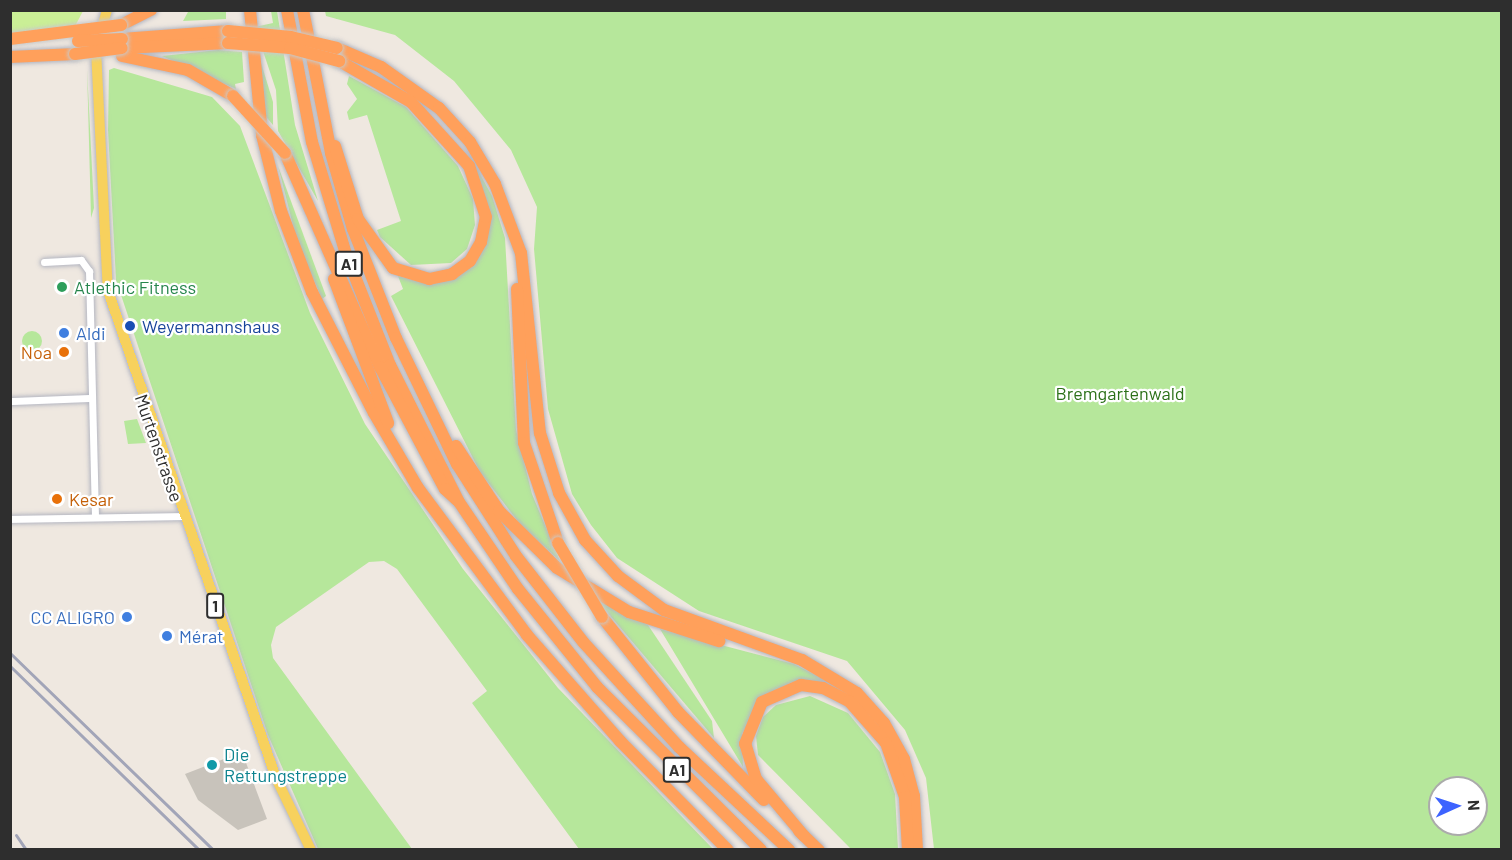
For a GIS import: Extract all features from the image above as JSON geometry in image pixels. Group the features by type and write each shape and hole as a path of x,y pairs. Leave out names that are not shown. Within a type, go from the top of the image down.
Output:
{"highway":[{"path":"10,39 122,25 151,10"},
{"path":"250,10 262,135 301,266 383,430 458,543 573,690 728,849"},
{"name":"A1","path":"287,10 312,142 345,254 390,365 459,502 518,589 597,687 761,849"},
{"name":"A1","path":"303,10 326,128 360,248 427,402 496,527 566,622 661,728 789,849"},
{"path":"228,37 290,48 339,61 411,102 469,166 486,217 482,242 470,261 452,274 429,279 402,274 384,260 358,219 343,160 326,128"},
{"path":"10,57 75,54 228,37 291,37 337,48 381,67 439,108 470,142 503,202 521,253 540,433 552,476 576,525 618,576 664,610 802,660 857,693 894,739 914,796 917,849"},
{"path":"10,45 122,48 188,70 233,96 285,153 419,444 445,489 459,502"},
{"path":"503,202 517,277 523,435 536,489 558,543 602,617 698,734 819,849"},
{"path":"325,238 376,399 458,543"},
{"path":"427,402 499,511 557,568 648,620 802,660"},
{"path":"804,836 756,779 745,744 762,702 801,685 849,700 886,743 905,797 908,849"}],"main road":[{"name":"Murtenstrasse","path":"107,10 101,27 97,84 106,277 183,516 276,778 311,849"}],"street":[{"path":"44,262 81,260 88,268 95,517"},
{"path":"10,401 92,398"},
{"path":"10,519 183,516"}],"green space":[{"path":"11,11 83,11 72,32 11,36"},
{"path":"271,11 277,11 295,125 318,201 278,131 276,90 255,27 273,23"},
{"name":"Bremgartenwald","path":"325,11 1501,11 1501,849 934,849 926,778 905,730 847,661 699,611 617,558 591,525 572,494 548,409 534,249 537,207 511,150 454,81 395,35 326,16"},
{"path":"188,12 226,12 226,19 183,21"},
{"path":"218,50 242,52 244,82 235,84 236,89 162,56"},
{"path":"258,53 273,102 273,125 262,112"},
{"path":"114,68 212,97 240,126 310,313 365,424 463,569 558,688 713,849 579,849 472,703 487,691 397,569 384,561 369,562 276,627 271,645 273,658 412,849 318,849 268,735 116,280 108,130 109,70"},
{"path":"87,69 94,208 91,218 88,104"},
{"path":"349,76 406,107 458,166 473,199 475,225 467,249 451,263 411,265 380,237 377,230 401,221 367,115 349,120 347,112 357,99 347,84"},
{"path":"469,154 492,196 505,238 516,430 532,494 560,561 520,524 480,472 391,296 403,289 398,276 424,283 469,267 488,207"},
{"path":"278,166 326,296 322,299 297,241"},
{"path":"28,331 36,331 42,337 42,345 36,351 28,351 22,345 22,337"},
{"path":"137,419 146,443 128,444 124,421"},
{"path":"596,599 648,625 712,721 714,738"},
{"path":"660,629 794,664 844,690 792,682 761,698 742,734 743,767"},
{"path":"810,696 848,713 880,752 895,794 898,849 851,849 758,755 756,736 763,717 776,705"}],"building":[{"path":"242,752 267,819 238,830 198,800 185,774"}],"railway":[{"path":"10,653 213,850"},
{"path":"10,666 199,850"},
{"path":"16,835 26,850"}],"place":[{"name":"Atlethic Fitness","path":"62,287"},
{"name":"Weyermannshaus","path":"130,326"},
{"name":"Aldi","path":"64,333"},
{"name":"Noa","path":"64,352"},
{"name":"Kesar","path":"57,499"},
{"name":"CC ALIGRO","path":"127,617"},
{"name":"Mérat","path":"167,636"},
{"name":"Die Rettungstreppe","path":"212,765"}]}
